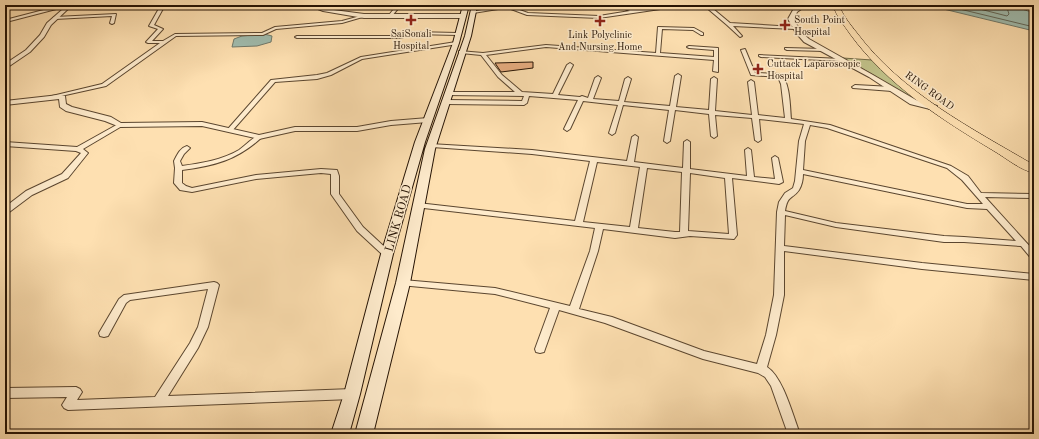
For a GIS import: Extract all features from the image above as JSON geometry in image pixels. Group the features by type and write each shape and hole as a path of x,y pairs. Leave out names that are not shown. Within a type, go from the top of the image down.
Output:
{"main road":[{"name":"RING ROAD","path":"836,5 858,42 889,74 934,108 1034,170"},
{"name":"RING ROAD","path":"845,5 862,37 876,54 899,74 935,102 1034,164"},
{"name":"LINK ROAD","path":"340,434 352,394 388,254 420,142 458,46 468,36 469,10"},
{"name":"LINK ROAD","path":"364,434 403,283 418,205 432,145 447,98 458,46"}],"street":[{"path":"5,67 37,43 49,24 67,8 40,5"},
{"path":"163,5 151,26 153,28 161,29 148,42 164,42"},
{"path":"320,5 320,8 324,10 364,16 390,16 511,8 527,14 598,17 654,10 670,6 751,7"},
{"path":"390,16 399,5"},
{"path":"617,5 636,12"},
{"path":"648,5 654,10"},
{"path":"803,5 792,15 791,18 795,28 803,38 913,102 934,108"},
{"path":"5,18 9,20 58,7"},
{"path":"708,7 729,24 740,36"},
{"path":"112,23 115,15 120,11"},
{"path":"55,18 115,15"},
{"path":"5,103 54,97 104,85 175,35 263,34 275,28 342,22 364,16"},
{"path":"729,24 795,28"},
{"path":"658,54 660,28 694,30 701,34"},
{"path":"297,37 401,37 412,33 483,54 546,46 716,59"},
{"path":"230,130 273,81 317,77 329,74 361,58 458,46"},
{"path":"689,47 716,49 716,71"},
{"path":"743,50 753,74 780,76 784,84 788,120"},
{"path":"787,50 824,50"},
{"path":"483,54 495,72 506,83 525,94"},
{"path":"761,56 841,60"},
{"path":"555,96 570,65"},
{"path":"667,141 678,76"},
{"path":"590,99 598,78"},
{"path":"612,133 628,79"},
{"path":"714,80 712,112 714,136"},
{"path":"751,82 758,140"},
{"path":"855,87 892,89"},
{"path":"447,98 525,94 555,96 788,120 828,126 949,166 965,178 989,207 1034,256"},
{"path":"54,97 62,98 63,105 69,109 108,119 120,125"},
{"path":"567,129 582,98"},
{"path":"179,168 213,163 237,155 259,138 295,129 356,129 391,123 428,120"},
{"path":"78,149 120,125 190,123 230,130 259,138"},
{"path":"761,369 771,335 779,295 781,212 783,202 788,195 796,189 799,181 802,141 808,123"},
{"path":"630,164 635,137"},
{"path":"684,233 687,142"},
{"path":"5,144 78,149 86,154 65,176 29,193 5,211"},
{"path":"432,145 532,152 779,182 775,158"},
{"path":"187,148 181,153 177,161 179,168 178,183 183,188 192,190 256,177 321,171 334,172 336,176 334,181 335,194 360,229 388,254"},
{"path":"748,150 751,179"},
{"path":"578,224 594,160"},
{"path":"634,230 644,166"},
{"path":"800,171 967,206 989,207"},
{"path":"418,205 675,235 684,233 731,238 733,235 728,176"},
{"path":"979,195 1034,196"},
{"path":"781,212 836,225 944,239 1023,244"},
{"path":"573,311 594,250 600,226"},
{"path":"781,248 922,266 1034,277"},
{"path":"403,283 495,291 608,320 703,355 761,369 769,374 776,385 794,434"},
{"path":"104,333 122,301 127,297 214,285 203,327 194,345 159,401"},
{"path":"540,349 556,306"},
{"path":"5,393 76,392 68,405 352,394"}],"green space":[{"path":"843,58 872,60 918,100 912,99"}],"water":[{"path":"927,5 1010,5 1034,13 1034,31"},
{"path":"264,34 272,36 271,42 257,46 232,47 234,39 242,36"}],"building":[{"path":"533,62 533,68 501,72 495,63"}],"place":[{"name":"SaiSonali Hospital","path":"411,20"},
{"name":"Link Polyclinic And Nursing Home","path":"600,21"},
{"name":"South Point Hospital","path":"785,25"},
{"name":"Cuttack Laparoscopic Hospital","path":"758,69"}]}
